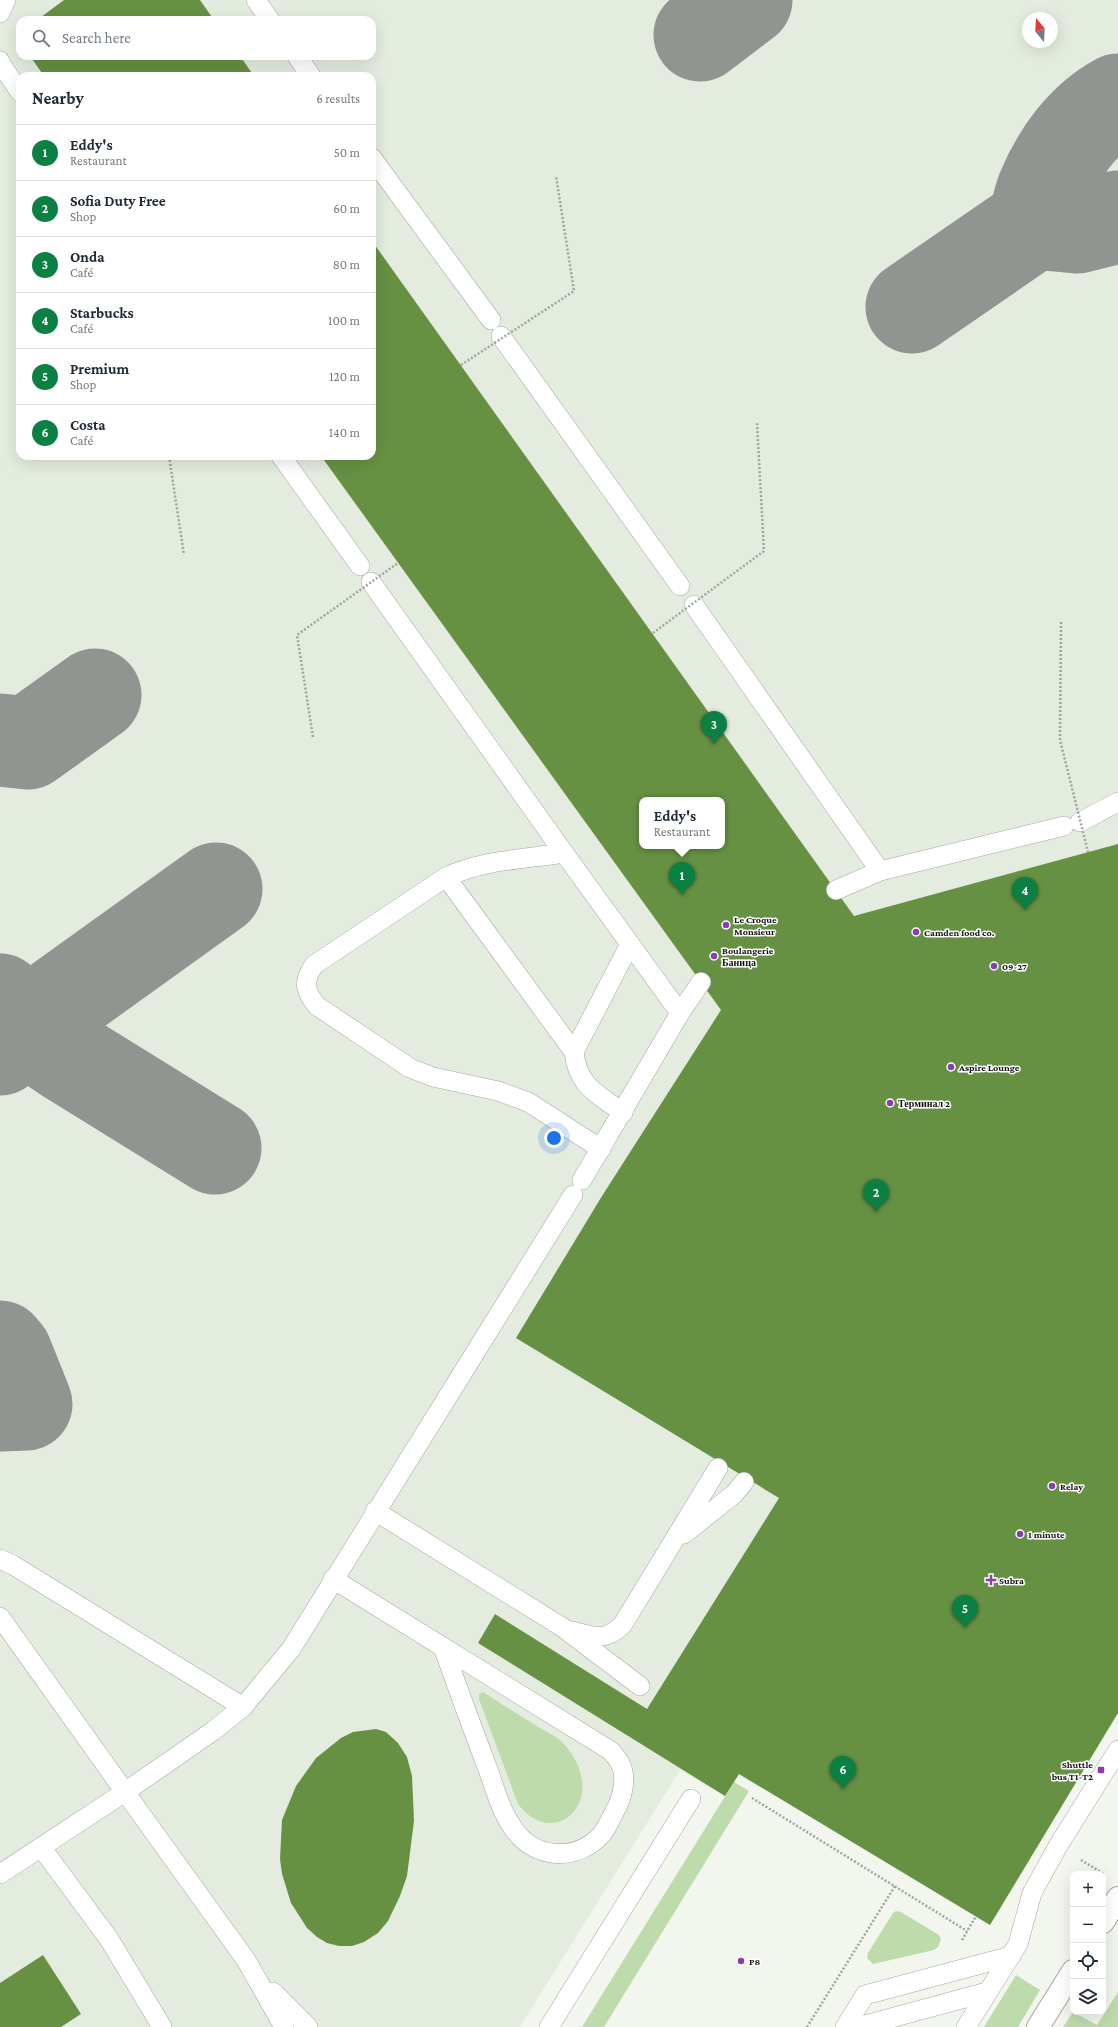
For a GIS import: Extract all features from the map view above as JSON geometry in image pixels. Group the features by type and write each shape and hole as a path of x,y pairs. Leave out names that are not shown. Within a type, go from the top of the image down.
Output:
{"main road":[{"path":"1106,1917 1118,1898"},
{"path":"1038,2027 1070,1976"}],"lane":[{"path":"0,13 6,0"},
{"path":"256,0 267,16"},
{"path":"300,60 308,72"},
{"path":"0,61 16,86"},
{"path":"376,163 491,320"},
{"path":"502,336 680,586"},
{"path":"284,460 360,566"},
{"path":"371,582 680,1013"},
{"path":"694,605 880,871"},
{"path":"836,890 880,871 1072,824 1118,802"},
{"path":"564,853 487,863 467,868 446,877 314,965 307,975 306,987 310,997 317,1006 410,1068 433,1077 498,1091 528,1102 601,1148"},
{"path":"446,877 574,1052 576,1068 585,1084 623,1113"},
{"path":"574,1052 630,944"},
{"path":"0,1874 125,1792 213,1731 243,1707 291,1649 333,1579 578,1187 623,1113 680,1013 701,982"},
{"path":"562,1627 594,1637 606,1636 615,1632 623,1624 718,1468"},
{"path":"670,1548 687,1531 734,1494 744,1482"},
{"path":"376,1511 562,1627 640,1686"},
{"path":"0,1559 13,1565 243,1707"},
{"path":"333,1579 611,1751 621,1764 624,1778 623,1791 602,1833 589,1845 575,1852 560,1855 546,1853 525,1841 513,1829 500,1801 442,1647"},
{"path":"0,1617 246,1960 284,2005 308,2027"},
{"path":"966,2027 1018,1944 1032,1894 1058,1846 1118,1750"},
{"path":"549,2027 691,1799"},
{"path":"41,1847 109,1939 162,2027"},
{"path":"845,2027 865,1994 1011,1956"},
{"path":"246,1960 284,2027"},
{"path":"858,2027 987,1992"}],"path":[{"path":"461,365 574,291 556,176"},
{"path":"653,633 764,551 757,423"},
{"path":"170,460 184,556"},
{"path":"312,737 297,635 398,563"},
{"path":"1060,622 1060,740 1088,852"},
{"path":"752,1798 967,1931"},
{"path":"1075,1856 1108,1877"},
{"path":"807,2027 895,1886"},
{"path":"961,1941 976,1916"}],"shaded area":[{"path":"0,0 1118,0 1118,1645 863,1848 739,1775 725,1796 680,1770 520,2027 0,2027"}],"green space":[{"path":"483,1692 557,1738 563,1743 577,1763 582,1783 580,1799 573,1812 562,1821 548,1823 533,1818 518,1804 479,1699 479,1694"},
{"path":"734,1782 749,1791 604,2027 582,2027"},
{"path":"896,1911 901,1912 939,1935 941,1939 938,1947 934,1950 873,1964 867,1958 868,1953 893,1913"},
{"path":"1016,1975 1040,1990 1018,2027 984,2027"},
{"path":"1118,1992 1118,2027 1063,2027 1071,2015 1079,2015 1097,2025 1103,2015 1106,2015 1106,2011"}],"building":[{"path":"64,0 200,0 211,16 42,16"},
{"path":"33,60 243,60 251,72 41,72"},
{"name":"Терминал 2","path":"376,247 854,916 1118,844 1118,1713 990,1925 739,1774 725,1796 478,1643 495,1614 647,1709 779,1498 516,1338 602,1196 721,1010 324,460 376,460"},
{"path":"376,1729 386,1732 398,1743 407,1757 412,1776 414,1821 407,1876 400,1896 388,1921 378,1933 364,1942 352,1946 339,1946 327,1943 317,1937 307,1928 291,1903 282,1874 280,1859 282,1820 296,1786 316,1758 341,1738 353,1732"},
{"path":"43,1955 81,2014 61,2027 0,2027 0,1983"}],"taxiway":[{"path":"700,35 746,0"},
{"path":"912,307 1034,223 1043,190 1056,163 1064,151 1083,127 1105,108 1118,100"},
{"path":"1034,223 1077,227 1118,217"},
{"path":"0,740 28,743 95,695"},
{"path":"0,1049 24,1027 216,889"},
{"path":"0,1000 24,1027 68,1057 215,1148"},
{"path":"0,1347 6,1354 26,1404 0,1405"}],"place":[{"name":"Onda","path":"714,744"},
{"name":"Eddy's","path":"682,895"},
{"name":"Starbucks","path":"1025,910"},
{"name":"Le Croque Monsieur","path":"726,925"},
{"name":"Camden food co.","path":"916,932"},
{"name":"Boulangerie Баница","path":"714,956"},
{"name":"09-27","path":"994,966"},
{"name":"Aspire Lounge","path":"951,1067"},
{"name":"Терминал 2","path":"890,1103"},
{"name":"Sofia Duty Free","path":"876,1212"},
{"name":"Relay","path":"1052,1486"},
{"name":"1 minute","path":"1020,1534"},
{"name":"Subra","path":"991,1580"},
{"name":"Premium","path":"965,1628"},
{"name":"Shuttle bus T1-T2","path":"1101,1770"},
{"name":"Costa","path":"843,1789"},
{"name":"P8","path":"741,1961"}]}
